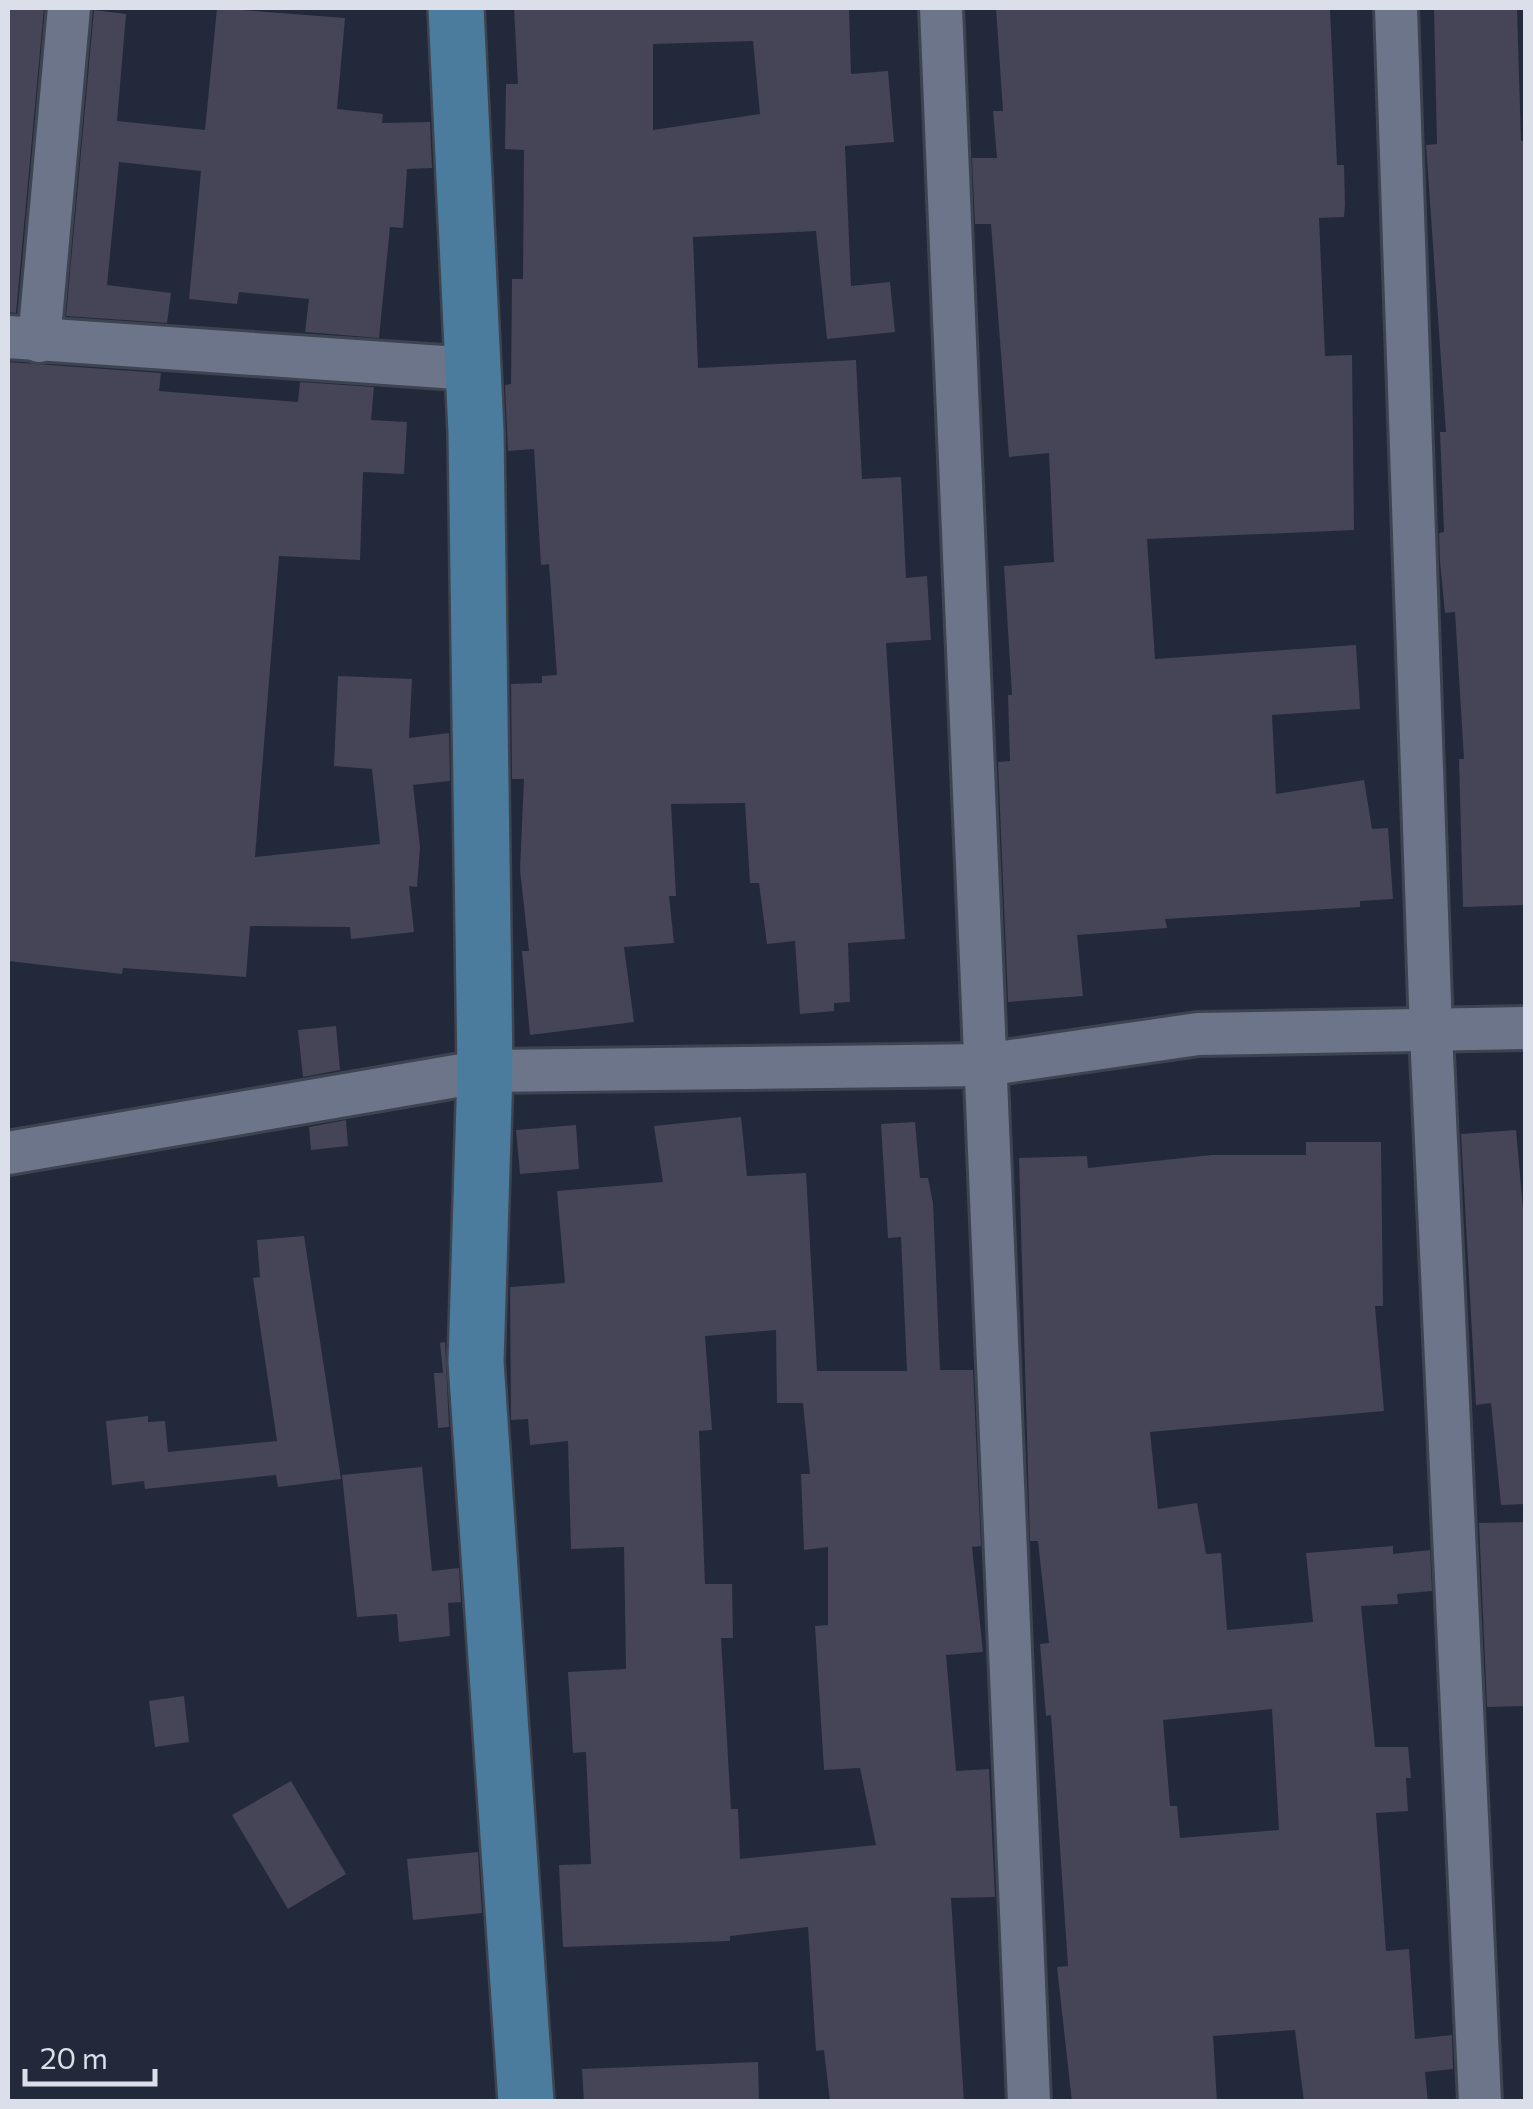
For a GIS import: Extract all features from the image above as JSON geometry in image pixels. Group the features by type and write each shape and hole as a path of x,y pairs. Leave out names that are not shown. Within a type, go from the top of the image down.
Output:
{"street":[{"path":"69,8 23,339 472,369"},
{"path":"456,8 472,369 484,1070 476,1362 526,2102"},
{"path":"941,8 1029,2102"},
{"path":"1396,8 1432,1032 1480,2102"},
{"path":"8,1153 484,1070 984,1064 1198,1034 1526,1028"}],"building":[{"path":"8,8 44,8 16,313 8,312"},
{"path":"217,8 345,18 337,109 383,114 382,123 430,122 432,168 407,169 403,228 390,227 379,338 305,332 309,299 239,292 237,304 189,299 201,171 119,162 107,285 171,293 167,323 66,316 94,10 126,14 117,121 205,130"},
{"path":"514,8 849,8 851,74 888,71 894,142 845,146 851,286 890,282 895,332 827,339 816,231 693,237 698,368 856,360 862,479 901,477 906,578 927,576 931,640 886,643 905,939 848,943 850,1002 834,1003 834,1011 800,1014 795,941 767,944 759,883 750,883 745,803 671,804 676,896 669,896 674,943 624,947 634,1022 530,1035 522,951 529,951 520,870 524,779 512,779 511,684 542,683 542,676 557,675 549,564 541,565 534,449 508,451 505,385 511,384 512,279 523,279 524,150 505,149 506,84 518,84","holes":["753,41 760,114 653,130 653,44"]},
{"path":"996,8 1330,8 1337,165 1344,165 1345,204 1344,217 1319,218 1325,356 1352,355 1354,530 1147,539 1155,659 1356,645 1360,709 1272,715 1276,794 1364,780 1372,829 1388,828 1393,899 1360,901 1360,907 1165,919 1167,928 1077,935 1083,996 1008,1002 998,762 1010,761 1008,695 1012,695 1004,566 1054,562 1049,453 1009,457 991,224 975,224 972,158 997,158 993,111 1003,111"},
{"path":"1434,8 1517,8 1521,141 1526,141 1526,905 1463,907 1459,759 1464,759 1455,612 1445,613 1440,561 1439,533 1444,532 1440,432 1446,432 1426,145 1437,144"},
{"path":"8,362 161,373 159,391 298,402 300,382 374,387 371,420 407,422 404,474 363,472 360,560 279,556 255,857 380,844 372,769 334,766 338,676 412,679 409,738 449,733 450,781 413,785 420,847 417,887 409,886 414,932 351,939 350,927 250,926 246,977 123,968 122,974 8,961"},
{"path":"336,1026 340,1070 303,1077 298,1030"},
{"path":"741,1117 747,1176 806,1173 817,1371 907,1371 901,1237 888,1238 881,1124 915,1122 920,1178 928,1178 933,1203 940,1370 973,1370 981,1546 972,1547 983,1652 946,1655 956,1771 989,1769 995,1897 951,1898 964,2102 830,2102 824,2050 816,2051 808,1927 730,1936 730,1941 563,1947 559,1865 591,1864 586,1752 573,1753 568,1672 626,1669 624,1547 571,1549 568,1441 530,1445 528,1419 511,1420 510,1287 565,1283 557,1191 663,1182 654,1126","holes":["776,1330 777,1403 803,1403 810,1474 801,1474 804,1550 828,1547 828,1625 815,1626 824,1770 860,1768 876,1845 740,1859 738,1809 731,1809 721,1638 733,1638 732,1584 705,1584 699,1431 712,1430 705,1336"]},
{"path":"346,1120 348,1146 311,1150 309,1127"},
{"path":"576,1125 579,1169 520,1174 516,1130"},
{"path":"1516,1130 1526,1243 1526,1504 1501,1505 1491,1403 1476,1405 1461,1134"},
{"path":"1306,1142 1381,1142 1383,1306 1375,1306 1384,1411 1150,1432 1158,1509 1197,1503 1206,1554 1221,1553 1227,1630 1313,1622 1306,1553 1393,1546 1393,1554 1430,1550 1432,1591 1397,1594 1398,1604 1361,1606 1375,1747 1408,1747 1411,1778 1406,1778 1408,1811 1376,1813 1386,1951 1409,1949 1415,2039 1452,2035 1453,2069 1425,2072 1428,2102 1304,2102 1295,2030 1213,2036 1217,2102 1072,2102 1057,1967 1068,1966 1051,1715 1046,1716 1040,1644 1049,1643 1038,1541 1030,1541 1019,1158 1087,1156 1088,1168 1212,1155 1306,1155","holes":["1272,1709 1279,1830 1180,1838 1177,1806 1170,1806 1163,1720"]},
{"path":"304,1236 341,1479 278,1487 276,1475 145,1489 144,1481 112,1485 106,1421 148,1416 148,1422 165,1421 168,1452 277,1441 253,1278 260,1277 257,1240"},
{"path":"445,1342 449,1427 438,1428 434,1373 443,1373 440,1343"},
{"path":"422,1467 432,1571 459,1568 461,1602 448,1603 450,1636 399,1642 397,1614 357,1617 342,1475"},
{"path":"1526,1522 1526,1706 1487,1707 1479,1523"},
{"path":"184,1696 189,1742 155,1747 149,1701"},
{"path":"291,1781 346,1874 288,1909 232,1815"},
{"path":"478,1852 482,1913 413,1920 407,1859"},
{"path":"758,2062 759,2102 584,2102 582,2069"}]}
